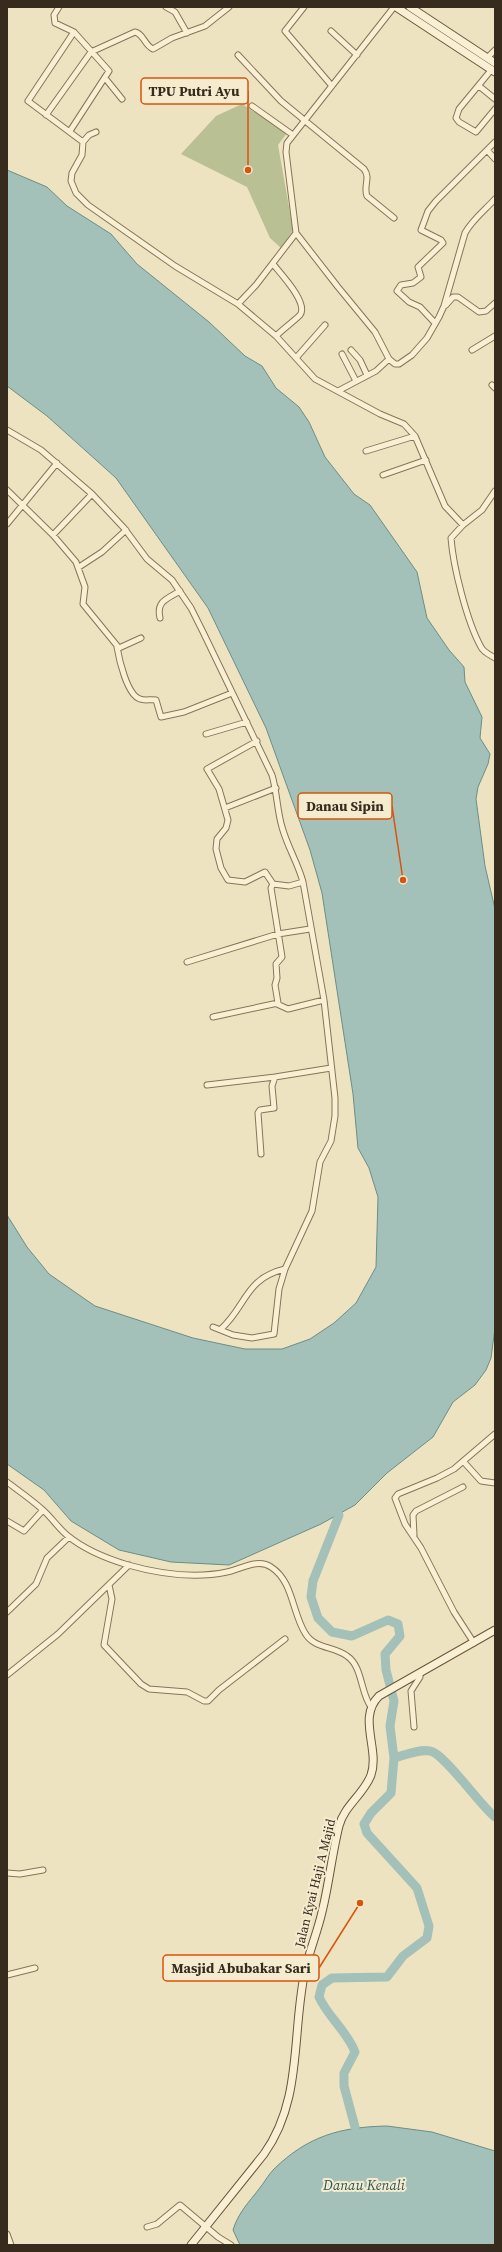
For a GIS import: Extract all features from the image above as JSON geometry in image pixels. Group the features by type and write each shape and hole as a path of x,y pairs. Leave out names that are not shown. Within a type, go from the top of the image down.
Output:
{"main road":[{"path":"395,7 442,38 454,41 487,58 494,68"},
{"path":"410,7 446,31 454,41 494,68"},
{"path":"442,38 446,31"},
{"path":"371,1707 379,1696 495,1630"},
{"name":"Jalan Kyai Haji A Majid","path":"191,2245 206,2228 275,2138 283,2121 291,2094 304,1976 328,1885 340,1824 372,1771 369,1719 371,1707"}],"street":[{"path":"60,7 54,15 55,22 61,27 74,32 108,69 105,78 70,131"},
{"path":"166,7 175,12 187,33"},
{"path":"46,115 91,52 135,32 140,34 152,49 205,26 229,7"},
{"path":"304,7 285,31 332,86"},
{"path":"395,7 303,121 293,134 286,147 296,233 325,272 375,332 389,359 399,364 412,355 427,338 444,306 465,233 471,223 487,210 495,199"},
{"path":"331,31 357,54"},
{"path":"74,32 28,97 30,104 70,131 83,142"},
{"path":"487,58 495,50"},
{"path":"238,55 281,101 303,121 364,169 368,176 366,190 367,196 394,218"},
{"path":"494,68 459,108 456,115 459,122 476,132 495,109"},
{"path":"105,78 122,99"},
{"path":"479,86 495,99"},
{"path":"252,106 293,134"},
{"path":"96,132 89,135 83,142 82,155 72,173 71,181 76,193 88,205 175,266 238,304 276,336 315,380 380,414 404,424 415,436 442,501 463,525"},
{"path":"435,323 420,307 409,302 397,291 400,285 413,283 421,277 418,267 443,243 441,240 421,230 428,211 495,142"},
{"path":"487,150 495,159"},
{"path":"238,304 273,264 296,233"},
{"path":"273,264 294,291 302,308 301,314 276,336"},
{"path":"444,306 455,297 482,312 495,302"},
{"path":"296,358 325,325"},
{"path":"472,350 495,336"},
{"path":"351,350 360,360 367,376"},
{"path":"342,354 356,381"},
{"path":"338,392 367,376 385,364 389,359"},
{"path":"7,430 41,450 92,494 126,530 147,559 166,574 180,590 203,632 257,741 276,788 281,826 300,870 303,882 310,929 324,1000 335,1098 331,1141 320,1162 312,1211 285,1269 277,1300 274,1334 252,1338 233,1335 213,1327"},
{"path":"366,451 415,436"},
{"path":"382,475 426,460"},
{"path":"7,524 57,463"},
{"path":"7,490 53,535 79,567 86,593 83,604 117,647 120,667 133,694 140,699 156,700 161,717 184,712 232,693"},
{"path":"495,491 482,510 463,525 451,538 453,559 481,648 495,658"},
{"path":"53,535 92,494"},
{"path":"79,567 102,552 126,530"},
{"path":"160,618 158,608 160,604 180,590"},
{"path":"117,647 129,645 141,638"},
{"path":"206,734 247,722"},
{"path":"257,741 207,769 219,789 225,808 228,825 217,839 216,849 226,878 231,882 245,882 265,872 273,884 289,886 303,882"},
{"path":"225,808 276,788"},
{"path":"273,884 271,888 282,957 276,964 278,978 275,985 278,1002 277,1004"},
{"path":"187,962 278,934 310,929"},
{"path":"213,1017 277,1004 288,1009 324,1000"},
{"path":"207,1085 275,1077 331,1068"},
{"path":"261,1154 258,1113 260,1110 274,1108 272,1086 275,1077"},
{"path":"221,1329 259,1280 272,1272 285,1269"},
{"path":"474,1642 454,1612 414,1535 405,1524 396,1503 397,1495 437,1478 463,1462 495,1434"},
{"path":"463,1462 481,1481 495,1483"},
{"path":"7,1482 43,1510 69,1537 92,1551 129,1566 183,1576 227,1572 263,1563 270,1566 278,1572 286,1583 301,1624 309,1638 321,1646 346,1655 355,1664 366,1698 371,1707"},
{"path":"414,1535 413,1515 416,1511 463,1487"},
{"path":"7,1521 24,1531 43,1510"},
{"path":"7,1612 36,1584 47,1558 69,1537"},
{"path":"7,1675 58,1634 129,1566"},
{"path":"109,1585 112,1599 104,1645 141,1684 149,1689 188,1692 204,1701 208,1701 219,1690 285,1639"},
{"path":"414,1726 411,1691 420,1677 420,1673"},
{"path":"7,1873 20,1874 43,1870"},
{"path":"7,1974 35,1968"},
{"path":"147,2227 156,2224 180,2206 206,2228 231,2245"},
{"path":"7,2234 11,2245"}],"green space":[{"path":"242,104 287,133 278,145 293,230 281,248 270,238 247,187 181,154 216,116"}],"water":[{"path":"7,170 47,187 67,206 111,234 137,264 209,322 245,356 262,366 276,388 299,407 309,422 325,457 354,494 370,505 417,572 427,618 449,650 464,667 465,682 482,717 480,738 490,754 488,764 478,787 476,799 485,866 495,909 495,1328 491,1358 486,1370 475,1385 453,1402 433,1437 387,1473 355,1505 321,1524 229,1565 171,1562 119,1550 71,1521 44,1490 7,1464 7,1215 27,1247 49,1274 95,1306 193,1338 245,1349 282,1349 310,1339 334,1323 356,1303 376,1267 378,1197 369,1168 358,1148 353,1094 322,893 310,850 266,728 208,608 116,478 47,416 7,386"},
{"name":"Danau Kenali","path":"387,2126 432,2132 495,2151 495,2245 240,2245 233,2230 244,2208 274,2169 299,2148 312,2141 340,2131 354,2128"}],"waterway":[{"path":"339,1515 313,1581 311,1597 318,1618 332,1632 352,1636 388,1620 398,1624 400,1636 385,1654 386,1670 394,1701 390,1726 394,1758 391,1793 371,1813 364,1824 367,1833 417,1888 429,1926 427,1938 403,1956 387,1977 332,1978 322,1985 319,1997 327,2011 352,2044 355,2052 344,2073 344,2086 355,2127"},
{"path":"394,1758 421,1751 430,1751 436,1754 444,1760 488,1811 495,1817"}],"place":[{"name":"TPU Putri Ayu","path":"248,170"},
{"name":"Danau Sipin","path":"403,880"},
{"name":"Masjid Abubakar Sari","path":"360,1903"}]}
